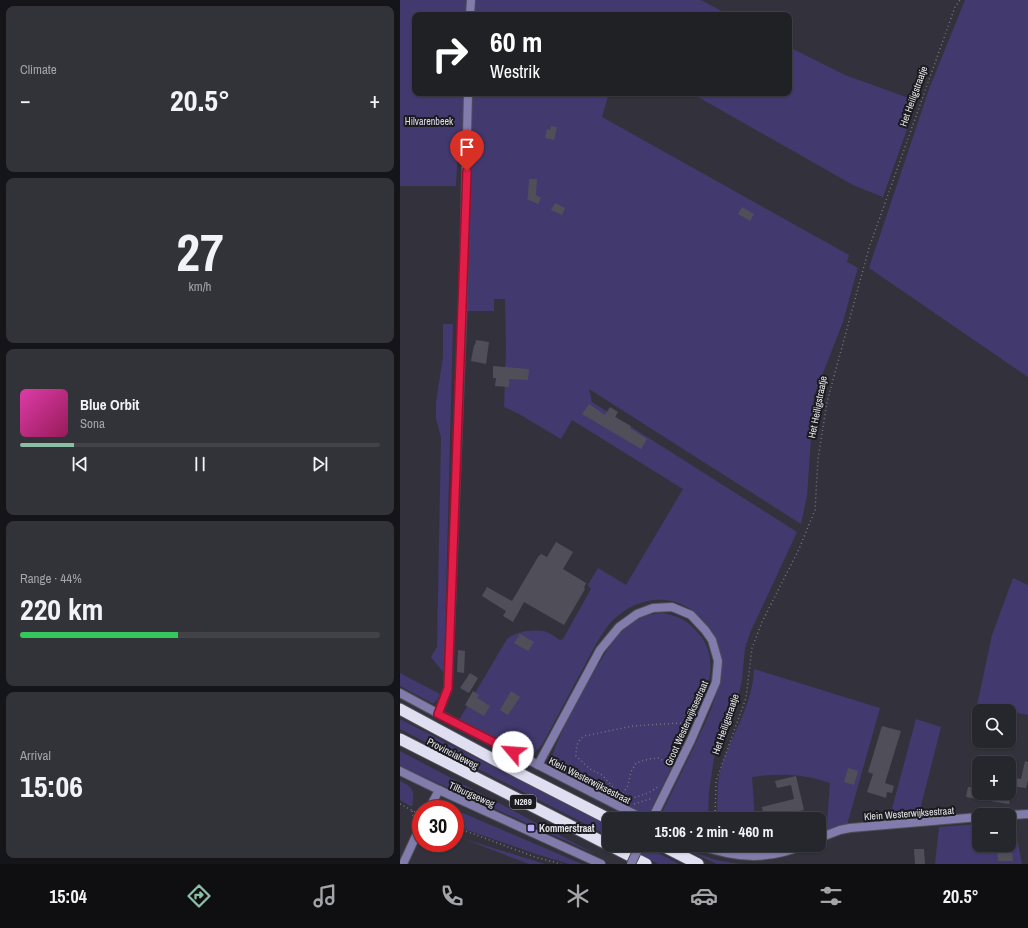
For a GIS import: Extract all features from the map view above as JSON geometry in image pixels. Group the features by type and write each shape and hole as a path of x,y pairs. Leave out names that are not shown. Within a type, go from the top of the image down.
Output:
{"highway":[{"name":"Provincialeweg","path":"400,709 602,815"},
{"name":"Provincialeweg","path":"400,739 646,864"},
{"path":"674,852 698,864"}],"street":[{"path":"470,12 471,0"},
{"path":"438,714 448,688 464,274 468,96"},
{"name":"Groot Westerwijksestraat","path":"538,765 600,650 619,627 637,614 653,608 672,607 690,615 706,630 712,640 718,661 716,682 696,728 655,812"},
{"name":"Klein Westerwijksestraat","path":"400,693 630,812"},
{"name":"Tilburgseweg","path":"400,771 601,864"},
{"path":"434,800 439,790"},
{"path":"1016,815 1028,814"},
{"name":"Klein Westerwijksestraat","path":"826,835 840,830 856,827 972,818"},
{"path":"404,864 412,846"},
{"path":"631,864 637,852"},
{"path":"728,852 740,856 753,857 773,855 784,852"}],"path":[{"name":"Het Heiligstraatje","path":"715,812 716,780 746,698 752,648 762,622 799,549 815,510 818,459 826,402 869,248 955,8 960,0"},
{"path":"614,804 616,793 612,786 602,775 590,769 576,756 576,747 579,740 584,736 633,726 680,723 696,728"},
{"path":"614,804 624,794 631,772 636,763 648,759 659,758 669,765"},
{"path":"668,769 672,760"},
{"path":"614,804 648,793 658,788 661,781"},
{"path":"622,808 664,794"},
{"path":"400,804 412,810"},
{"path":"464,830 535,857 561,864"}],"green space":[{"name":"Hilvarenbeek","path":"400,0 701,0 723,12 412,12 412,96 608,96 602,117 849,255 847,262 858,268 843,322 814,396 807,496 801,524 589,389 592,402 797,532 750,633 745,648 742,680 739,693 714,758 709,792 708,812 662,812 707,720 718,688 721,665 719,648 715,638 706,624 696,613 685,606 672,601 647,601 634,605 622,612 611,622 596,644 542,745 534,753 526,754 459,720 507,639 519,633 539,630 550,633 560,640 563,639 591,589 588,585 598,568 626,585 683,489 572,420 561,439 519,414 504,407 506,350 505,299 494,299 494,311 465,311 471,149 458,144 456,186 400,186"},
{"path":"965,0 1028,0 1028,377 869,268 929,89"},
{"path":"792,48 845,75 917,101 883,197 853,185 696,96 792,96"},
{"path":"443,324 453,324 444,673 431,657 437,647 441,437 436,419 436,402 443,357"},
{"path":"1013,578 1028,585 1028,715 1016,712 1016,704 977,704 992,635"},
{"path":"663,613 675,616 691,625 707,647 710,661 710,676 701,705 650,812 640,812 558,771 551,764 559,738 568,719 591,676 613,642 620,633 635,621 651,615"},
{"path":"754,669 880,708 847,825 826,830 830,783 801,776 772,775 752,777 754,812 717,812 720,771 726,752 742,718 753,682"},
{"path":"400,673 440,694 437,700 433,704 400,686"},
{"path":"400,719 602,822 602,832 400,729"},
{"path":"916,719 941,727 918,818 889,820"},
{"path":"400,751 597,855 400,766"},
{"path":"400,781 408,785 412,790 412,806 400,800"},
{"path":"464,813 582,864 569,864 464,829"},
{"path":"972,825 972,852 1016,852 1016,832 1022,864 935,864 939,827"},
{"path":"464,839 545,864 529,864"},
{"path":"636,852 656,852 679,864 658,864"},
{"path":"691,852 716,860 740,864 717,864"}],"building":[{"path":"551,126 557,127 554,140 545,138 547,129 550,130"},
{"path":"529,179 537,179 536,195 541,198 538,204 527,199"},
{"path":"555,203 565,208 562,215 551,210"},
{"path":"742,207 754,214 750,221 738,214"},
{"path":"476,340 489,342 486,364 471,361"},
{"path":"493,366 529,369 528,380 509,379 509,387 495,386 496,378 493,378"},
{"path":"589,404 605,415 610,407 618,412 615,417 631,426 630,428 647,439 641,449 582,414"},
{"path":"556,542 573,552 563,569 586,583 585,589 564,625 524,602 513,622 503,616 506,611 482,596 487,587 512,601 538,557 541,554 547,557"},
{"path":"520,634 534,642 528,651 514,643"},
{"path":"458,650 465,651 464,673 457,672"},
{"path":"470,673 478,678 469,693 460,688"},
{"path":"473,691 479,695 477,698 490,706 484,716 465,705"},
{"path":"511,691 520,697 508,715 500,710"},
{"path":"882,726 901,731 885,783 894,786 892,793 887,792 886,798 867,792 873,774 868,772"},
{"path":"1025,761 1028,762 1028,780 1026,788 1016,787 1016,779 1021,779"},
{"path":"848,768 858,771 854,785 844,782"},
{"path":"796,776 804,810 795,812 763,812 762,807 794,799 791,785 777,788 775,781"},
{"path":"968,787 972,787 972,798 966,797"},
{"path":"984,800 1009,800 1009,804"},
{"path":"914,849 924,849 925,864 915,864"},
{"path":"997,852 1012,852 1013,861 998,861"}],"place":[{"name":"Kommerstraat","path":"531,828"}],"route":[{"path":"467,171 448,688 438,714 513,752"}]}
